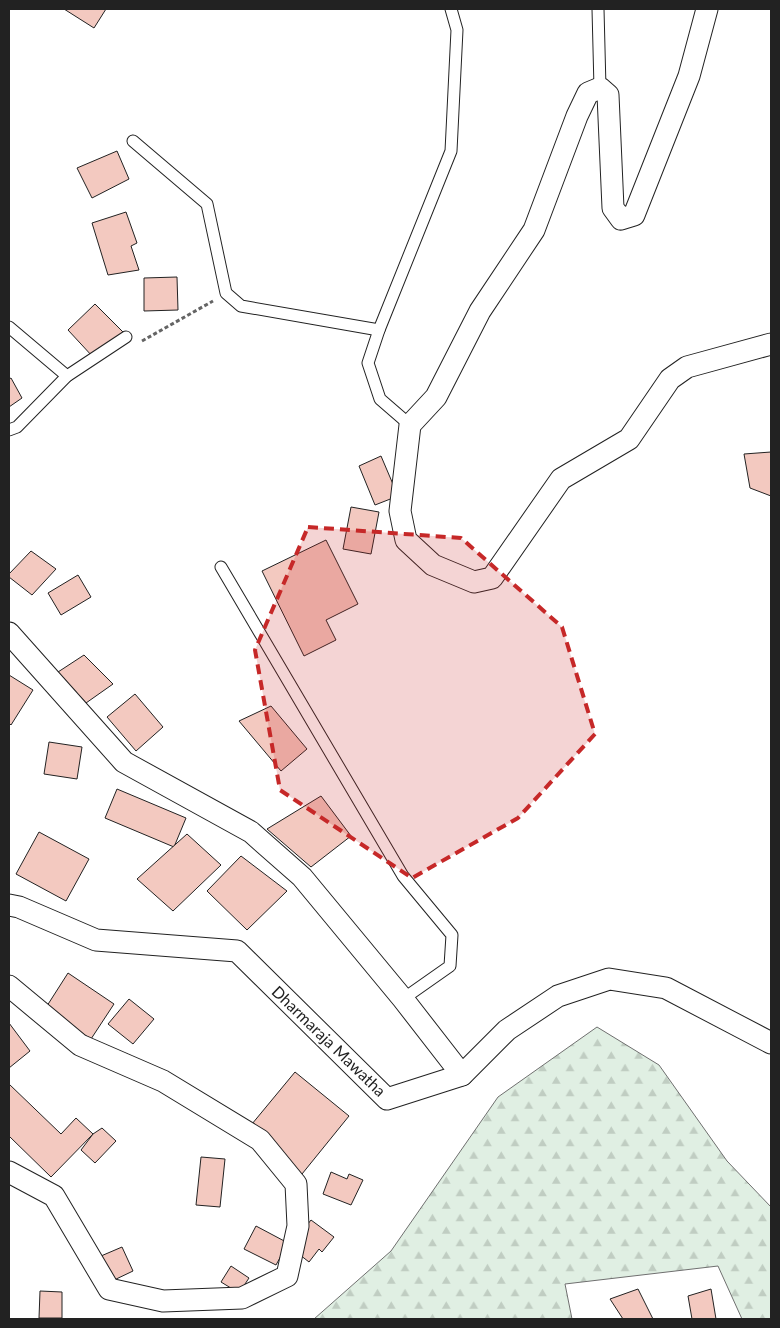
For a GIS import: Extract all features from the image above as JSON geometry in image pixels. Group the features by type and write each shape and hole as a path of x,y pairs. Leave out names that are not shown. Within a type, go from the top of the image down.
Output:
{"street":[{"path":"707,9 689,76 634,215 621,219 613,208 608,95 600,88 588,93 534,230 480,311 436,397 410,425 400,511 406,540 433,565 474,582 492,578 561,479 629,439 670,379 687,367 771,344"},
{"path":"9,633 124,762 251,832 302,877 403,998 462,1075"},
{"name":"Dharmaraja Mawatha","path":"9,905 19,907 96,940 237,951 387,1099 462,1075 507,1030 558,996 609,979 666,988 771,1043"},
{"path":"9,986 80,1045 163,1081 260,1140 296,1184 298,1226 287,1276 242,1298 163,1301 109,1289 54,1196 9,1172"}],"lane":[{"path":"410,425 380,399 368,363 379,330 451,151 457,30 451,9"},
{"path":"598,9 600,88"},
{"path":"133,141 207,204 226,294 241,306 379,330"},
{"path":"9,327 67,376"},
{"path":"9,430 17,427 67,376 126,337"},
{"path":"221,567 403,876 452,935 450,966 403,998"}],"path":[{"path":"140,342 226,294"}],"highlighted area":[{"path":"308,527 461,538 562,627 595,734 518,818 412,878 280,790 255,650"}],"green space":[{"path":"597,1027 659,1065 727,1161 771,1207 771,1319 742,1319 718,1266 565,1284 572,1319 314,1319 391,1251 498,1097"}],"building":[{"path":"64,9 106,9 94,28"},
{"path":"117,151 129,179 92,198 77,168"},
{"path":"126,212 137,243 131,246 139,270 108,275 92,223"},
{"path":"177,277 178,310 144,311 144,278"},
{"path":"95,304 123,332 93,357 68,330"},
{"path":"11,378 22,398 9,407 9,379"},
{"path":"771,452 771,496 750,488 744,454"},
{"path":"381,456 398,496 375,505 359,466"},
{"path":"351,507 379,512 371,554 343,549"},
{"path":"326,540 358,604 326,620 336,640 304,656 262,571"},
{"path":"31,551 56,569 32,595 9,577 9,574"},
{"path":"78,575 91,597 61,615 48,593"},
{"path":"84,655 113,684 86,703 58,672"},
{"path":"9,675 33,690 11,725 9,723"},
{"path":"135,694 163,727 136,751 107,717"},
{"path":"271,706 307,749 281,771 239,721"},
{"path":"49,742 82,747 77,779 44,774"},
{"path":"117,789 186,818 174,847 105,818"},
{"path":"321,796 351,836 311,867 267,829"},
{"path":"39,832 89,859 66,901 16,874"},
{"path":"187,834 221,865 173,911 137,879"},
{"path":"241,856 287,891 247,930 207,891"},
{"path":"68,973 114,1004 91,1039 45,1009"},
{"path":"129,999 154,1019 133,1044 108,1024"},
{"path":"9,1023 30,1051 9,1068"},
{"path":"295,1072 349,1116 302,1174 247,1130"},
{"path":"9,1084 61,1134 76,1118 93,1134 51,1177 9,1136"},
{"path":"102,1128 116,1141 95,1163 81,1150 93,1134"},
{"path":"201,1157 225,1159 220,1207 196,1205"},
{"path":"331,1172 347,1179 349,1174 363,1180 351,1205 323,1194"},
{"path":"311,1220 334,1237 322,1252 319,1249 309,1262 295,1251 300,1234"},
{"path":"256,1226 288,1243 276,1265 244,1249"},
{"path":"122,1247 133,1271 112,1281 101,1256"},
{"path":"231,1266 249,1278 239,1293 221,1282"},
{"path":"638,1289 653,1319 623,1319 610,1299"},
{"path":"711,1289 716,1319 692,1319 688,1296"},
{"path":"40,1291 62,1292 62,1318 39,1318"}]}
